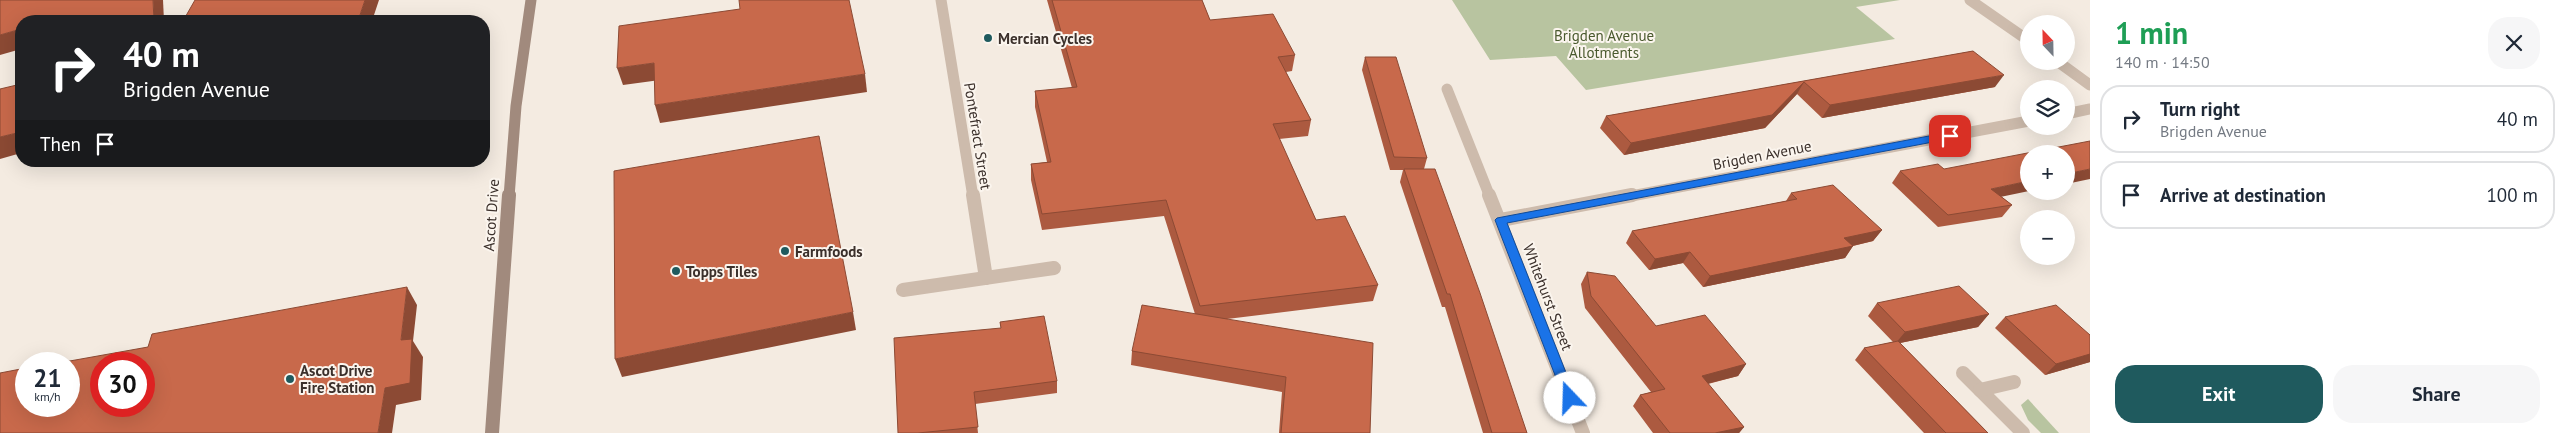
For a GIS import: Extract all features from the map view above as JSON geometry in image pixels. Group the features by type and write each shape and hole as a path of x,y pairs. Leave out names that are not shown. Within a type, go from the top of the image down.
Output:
{"street":[{"name":"Ascot Drive","path":"492,433 515,116 530,0"},
{"name":"Pontefract Street","path":"941,0 986,278"},
{"path":"1970,0 2020,36"},
{"path":"2069,70 2090,85"},
{"name":"Whitehurst Street","path":"1446,89 1501,220 1583,433"},
{"path":"2075,112 2090,109"},
{"name":"Brigden Avenue","path":"1501,220 2020,123"},
{"path":"903,290 1054,268"},
{"path":"1963,373 2023,433"},
{"path":"1980,390 2014,382"}],"green space":[{"name":"Brigden Avenue Allotments","path":"1452,0 1900,0 1856,7 1895,39 1586,90 1556,56 1490,60"},
{"path":"2028,399 2059,433 2041,433 2028,420 2021,405"}],"building":[{"path":"0,0 153,0 154,15 15,15 15,31 0,35"},
{"path":"195,0 365,0 360,15 186,15"},
{"path":"739,0 849,0 865,74 655,105 654,63 617,68 619,26 740,9"},
{"path":"1052,0 1202,0 1210,20 1273,14 1295,55 1278,57 1311,120 1273,124 1316,220 1345,216 1378,285 1200,306 1166,200 1042,214 1031,164 1051,162 1035,91 1077,87"},
{"path":"1973,51 2004,75 1830,105 1804,82 1772,115 1631,143 1606,116"},
{"path":"1365,57 1396,57 1427,158 1394,157"},
{"path":"15,85 15,133 0,137 0,89"},
{"path":"819,136 853,312 615,359 614,171"},
{"path":"2090,141 2090,169 2075,172 2075,145 2069,145"},
{"path":"2020,154 2020,183 1991,189 2012,205 1948,215 1900,171 1938,164 1944,169"},
{"path":"1404,169 1435,169 1480,293 1527,433 1492,433 1450,294 1447,294"},
{"path":"1833,185 1882,230 1844,238 1853,246 1710,276 1690,252 1655,259 1632,231 1797,199 1791,193"},
{"path":"1587,272 1615,276 1656,326 1705,315 1746,364 1702,376 1744,427 1715,433 1670,433 1640,395 1665,389 1591,296"},
{"path":"1959,286 1989,314 1905,332 1877,303"},
{"name":"Ascot Drive Fire Station","path":"407,287 401,340 412,339 410,383 385,388 378,433 0,433 0,373 15,370 15,417 80,417 80,359 90,357 90,417 155,417 155,352 120,352 148,347 152,334"},
{"path":"1142,305 1373,343 1370,433 1281,433 1286,377 1132,351"},
{"path":"2056,305 2090,335 2090,354 2056,364 2005,317"},
{"path":"1044,316 1057,381 974,392 978,427 898,433 894,338 1001,328 1000,322"},
{"path":"1898,341 1988,433 1946,433 1864,348"}],"place":[{"name":"Mercian Cycles","path":"988,38"},
{"name":"Farmfoods","path":"785,251"},
{"name":"Topps Tiles","path":"676,271"},
{"name":"Ascot Drive Fire Station","path":"290,379"}],"route":[{"path":"1570,398 1501,220 1950,136"}]}
